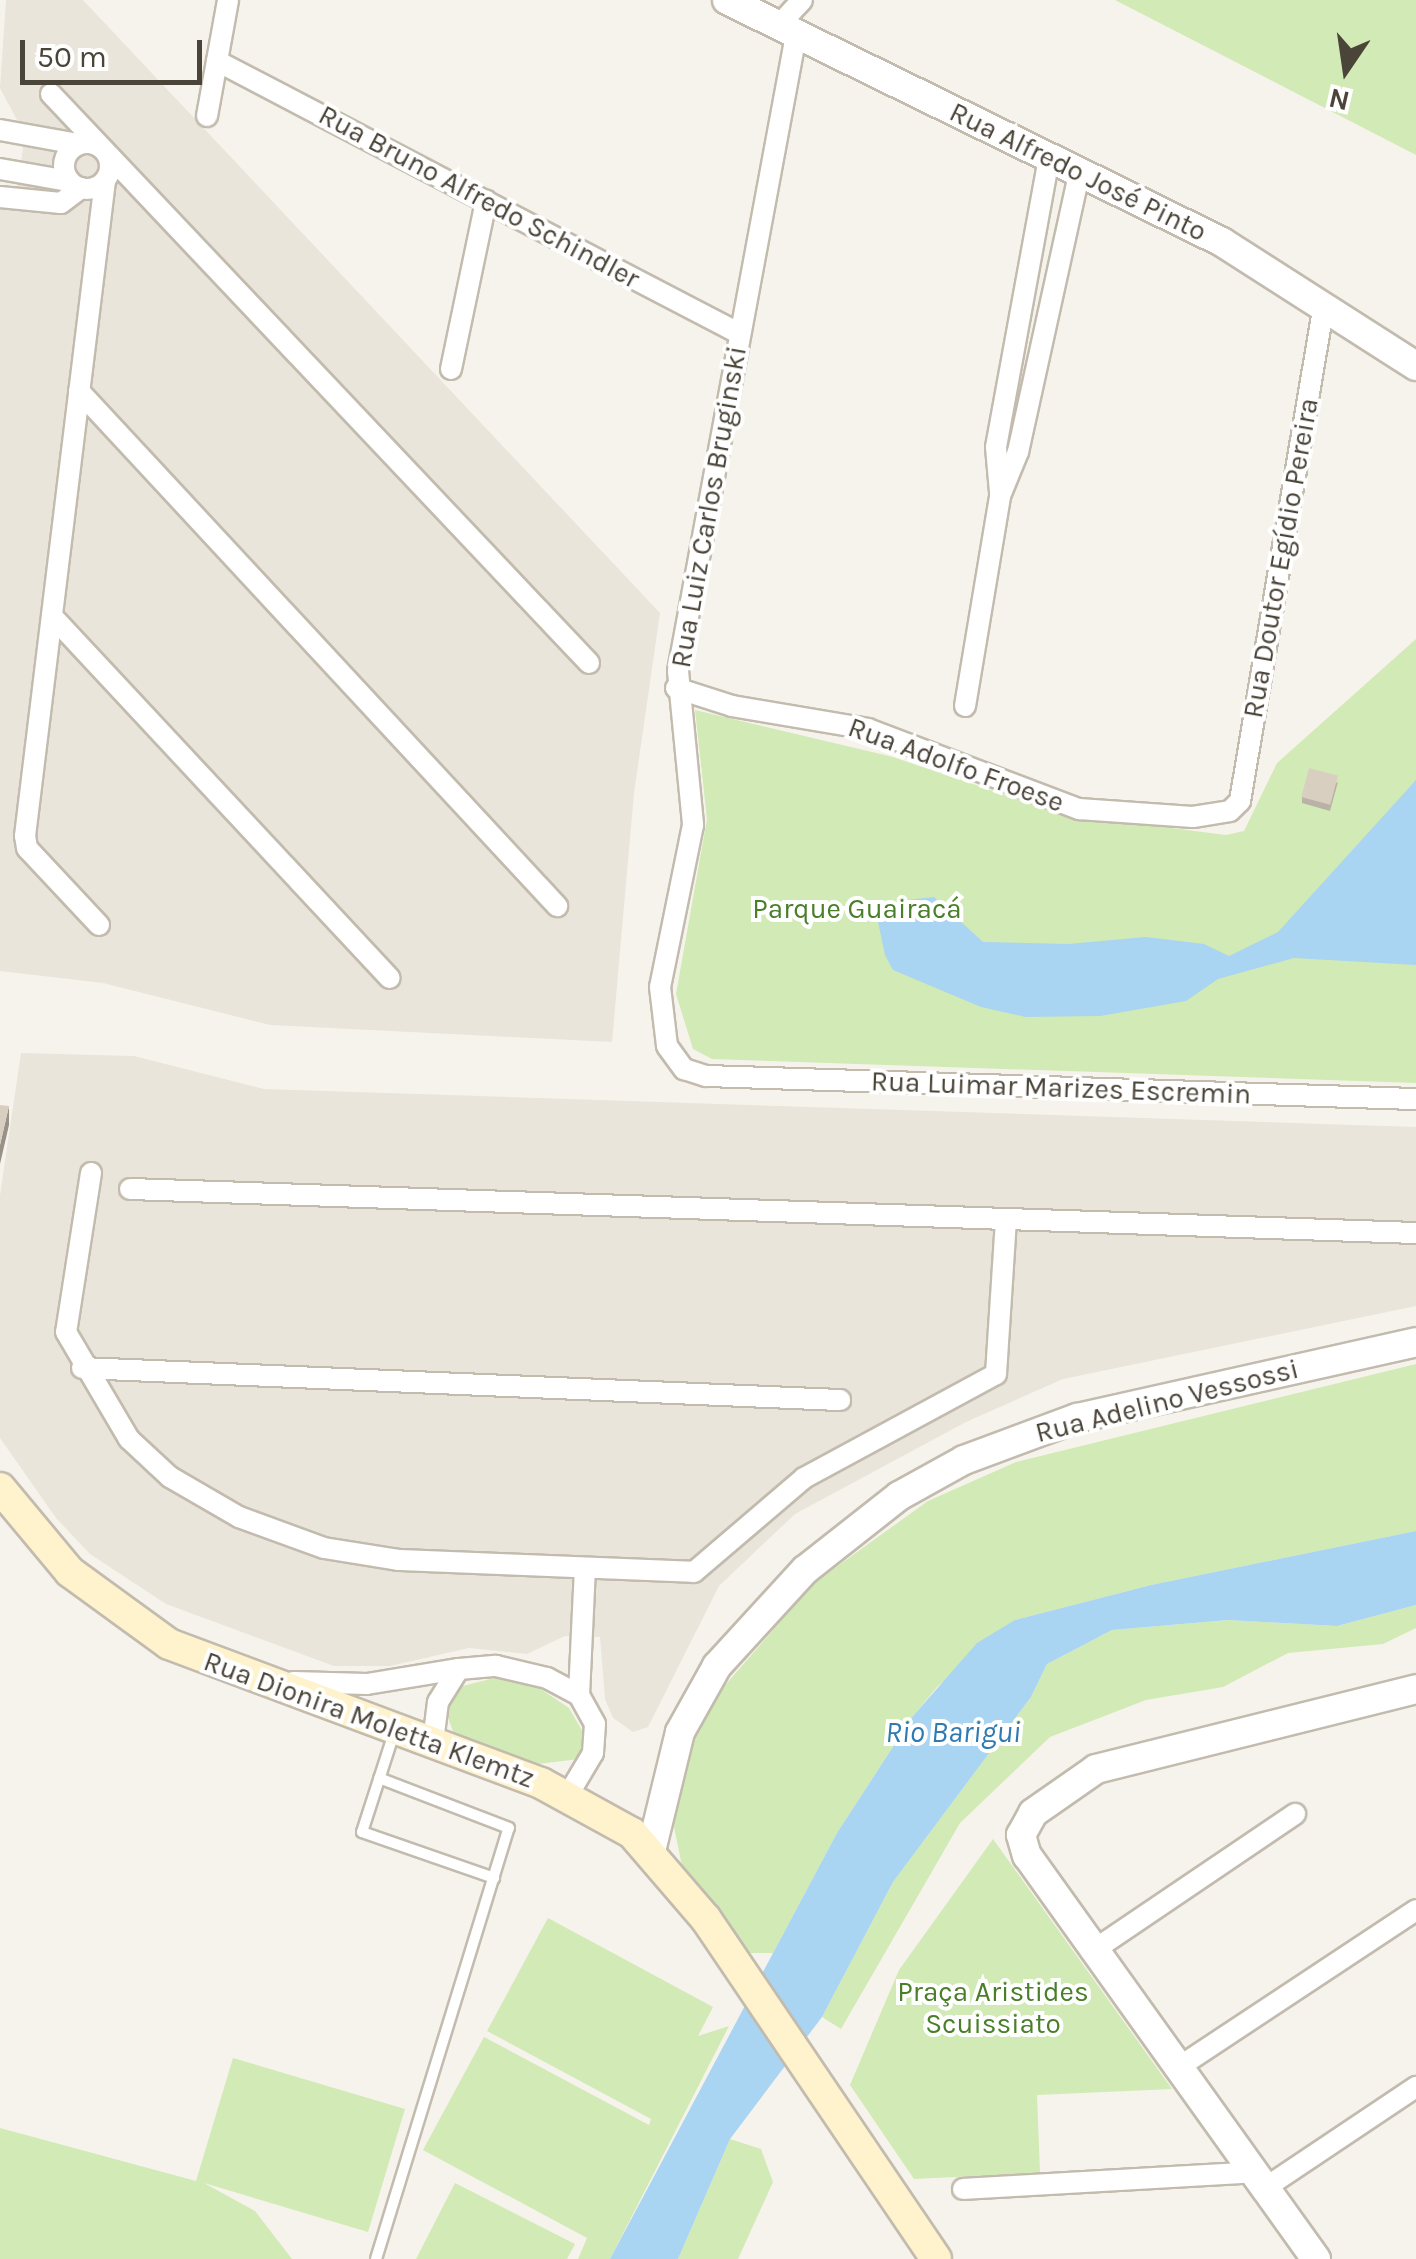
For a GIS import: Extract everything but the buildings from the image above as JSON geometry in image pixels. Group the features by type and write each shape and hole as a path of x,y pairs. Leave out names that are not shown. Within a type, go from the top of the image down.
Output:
{"main road":[{"name":"Rua Dionira Moletta Klemtz","path":"0,1488 40,1540 102,1600 169,1644 246,1678 433,1742 568,1796 614,1820 651,1851 732,1956 936,2259"}],"street":[{"path":"208,116 228,0"},
{"name":"Rua Alfredo José Pinto","path":"727,0 1222,242 1416,366"},
{"path":"787,30 802,0"},
{"name":"Rua Luiz Carlos Bruginski","path":"706,1076 676,1060 659,1012 693,825 676,688 740,334 787,30"},
{"name":"Rua Bruno Alfredo Schindler","path":"217,61 740,334"},
{"path":"52,94 589,663"},
{"path":"0,130 104,150"},
{"path":"75,185 64,161 77,144"},
{"path":"98,925 26,842 110,162 104,150"},
{"path":"1000,496 996,447 1049,159"},
{"path":"0,169 75,185 105,181"},
{"path":"965,706 1000,496 1018,452 1079,174"},
{"path":"0,197 61,203 75,185"},
{"path":"451,369 486,201"},
{"name":"Rua Doutor Egídio Pereira","path":"1237,806 1324,309"},
{"path":"79,391 557,906"},
{"path":"52,616 389,978"},
{"name":"Rua Adolfo Froese","path":"676,688 732,706 868,729 1079,809 1194,817 1237,806"},
{"name":"Rua Luimar Marizes Escremin","path":"706,1076 1416,1098"},
{"path":"92,1173 66,1332 82,1368 149,1459 204,1500 264,1528 376,1559 694,1572 804,1478 996,1374 1006,1219"},
{"path":"130,1188 1416,1233"},
{"name":"Rua Adelino Vessossi","path":"651,1851 680,1732 717,1666 806,1570 899,1496 964,1460 1077,1418 1416,1342"},
{"path":"82,1368 840,1400"},
{"path":"568,1796 596,1740 580,1695 585,1569"},
{"path":"246,1678 368,1684 459,1669 519,1670 580,1695"},
{"path":"433,1742 438,1702 459,1669"},
{"path":"1316,2259 1027,1856 1020,1835 1033,1813 1070,1784 1124,1759 1416,1689"},
{"path":"1094,1950 1295,1814"},
{"path":"1179,2068 1416,1910"},
{"path":"963,2189 1259,2180 1416,2087"}],"lane":[{"path":"396,1730 362,1832 494,1878"},
{"path":"376,2259 509,1828 379,1778"}],"shaded area":[{"path":"6,0 83,0 660,613 634,793 612,1042 270,1025 103,983 0,971 0,209 15,203 25,135 0,88"},
{"path":"21,1053 134,1056 264,1089 1416,1127 1416,1306 1063,1379 966,1422 795,1514 719,1586 648,1727 633,1732 613,1718 605,1699 600,1637 565,1636 527,1654 469,1648 390,1666 334,1666 166,1604 90,1554 56,1518 0,1438 0,1195"}],"green space":[{"path":"1115,0 1416,0 1416,155"},
{"name":"Parque Guairacá","path":"1416,639 1416,1083 712,1059 693,1049 676,994 707,819 695,710 893,757 1062,814 1226,835 1244,831 1277,763"},
{"path":"1416,1364 1416,1531 1151,1585 1015,1620 937,1687 913,1716 837,1833 773,1953 747,1953 682,1866 674,1827 679,1787 689,1749 720,1691 814,1583 928,1501 1016,1462"},
{"path":"1416,1605 1416,1628 1383,1644 1288,1653 1223,1687 1146,1700 1050,1737 960,1823 841,2029 822,2017 893,1882 1031,1697 1047,1664 1112,1630 1228,1620 1337,1626"},
{"path":"498,1677 536,1686 569,1708 584,1734 579,1759 538,1764 454,1734 446,1712 455,1688"},
{"name":"Praça Aristides Scuissiato","path":"993,1839 1172,2089 1037,2095 1040,2173 914,2179 850,2085 899,1970"},
{"path":"548,1918 713,2007 698,2036 729,2026 610,2259 578,2259 587,2238 423,2150 484,2037 649,2125 651,2119 487,2031"},
{"path":"233,2058 405,2109 368,2232 204,2183 255,2211 292,2259 0,2259 0,2128 196,2181"},
{"path":"730,2139 761,2149 773,2182 738,2259 678,2259"},
{"path":"455,2183 575,2244 567,2259 416,2259"}],"water":[{"path":"1416,780 1416,965 1294,958 1218,979 1186,1001 1100,1016 1026,1017 981,1007 893,970 885,955 878,922 889,902 934,897 983,942 1068,944 1146,937 1204,944 1229,956 1278,932"},
{"name":"Rio Barigui","path":"1416,1531 1416,1605 1337,1626 1228,1620 1112,1630 1047,1664 1031,1697 893,1882 822,2017 730,2139 678,2259 610,2259 837,1833 913,1716 977,1643 1015,1620 1151,1585"}]}
